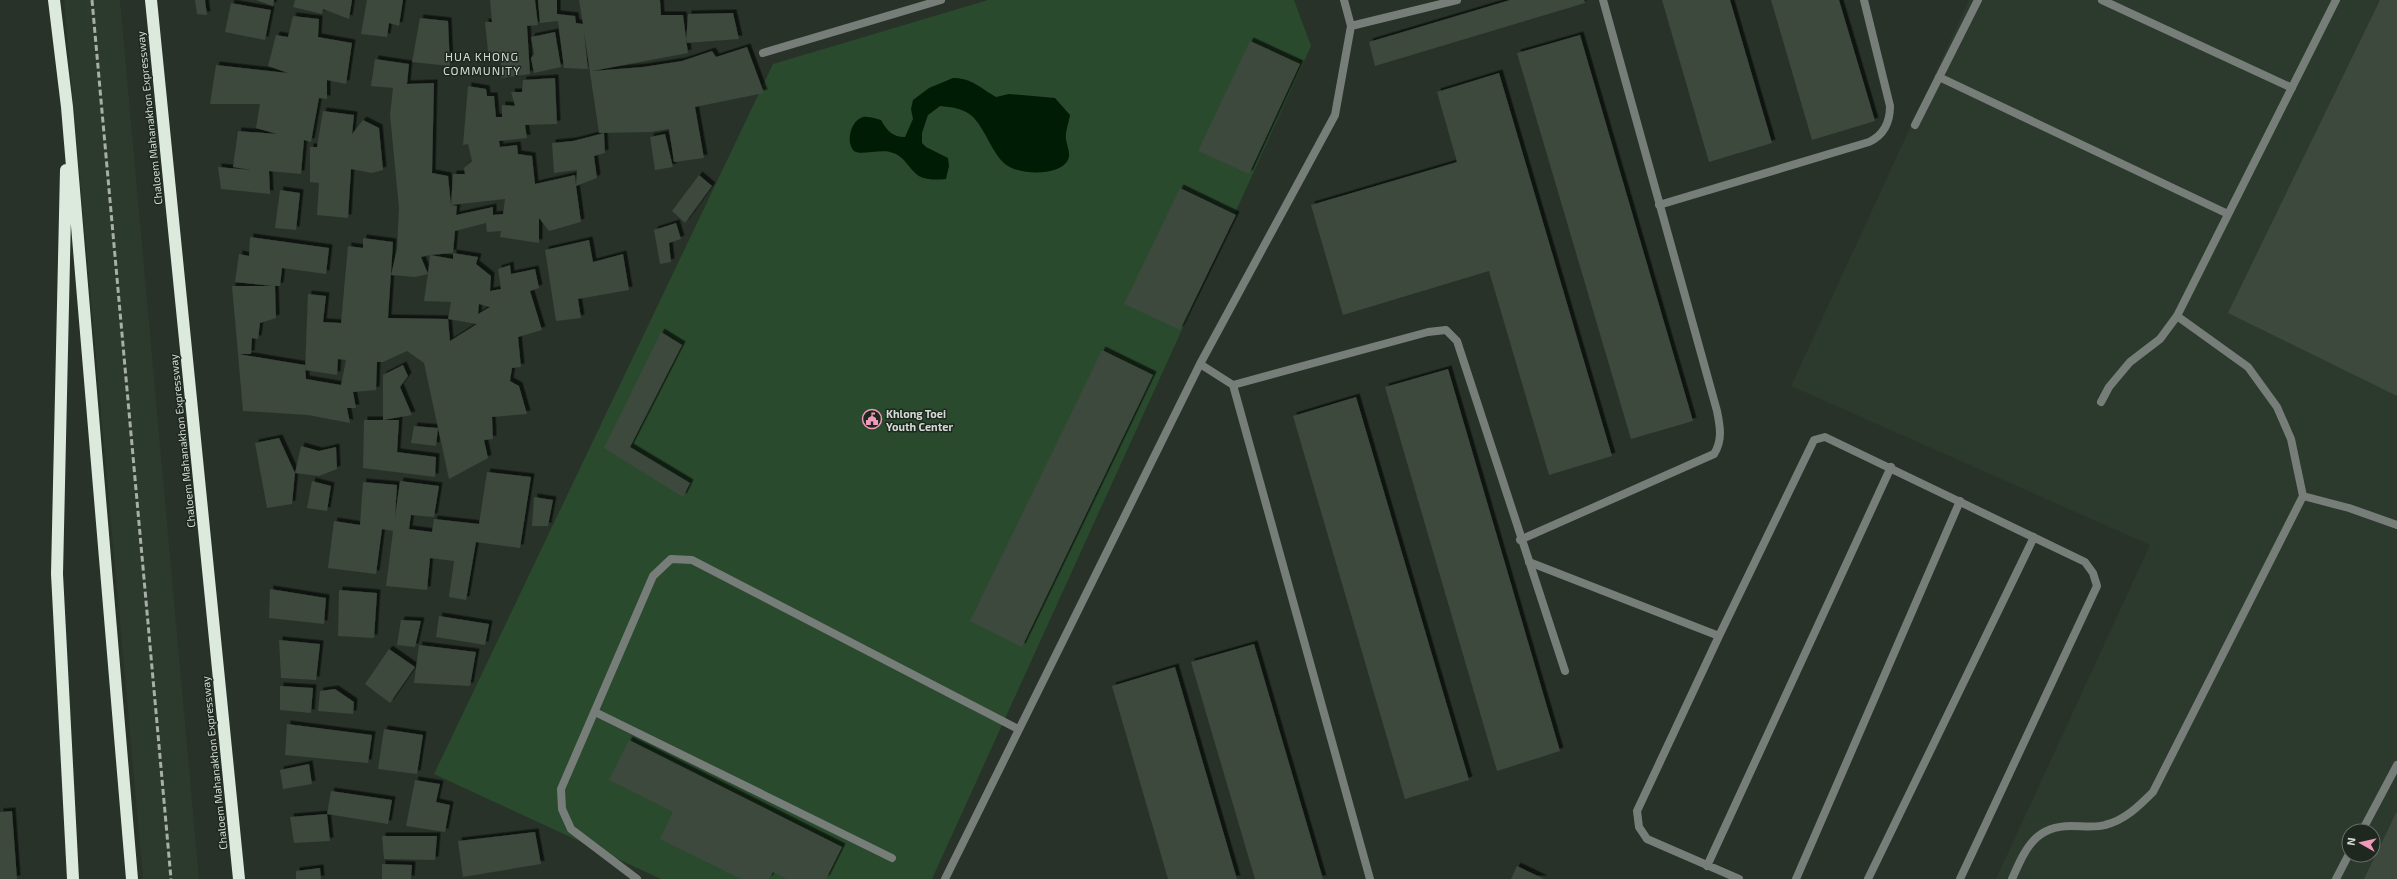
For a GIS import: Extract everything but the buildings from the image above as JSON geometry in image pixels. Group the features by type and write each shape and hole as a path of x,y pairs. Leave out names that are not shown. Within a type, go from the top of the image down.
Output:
{"highway":[{"path":"54,0 67,107 132,879"},
{"name":"Chaloem Mahanakhon Expressway","path":"150,0 239,879"},
{"path":"67,107 57,574 74,879"}],"street":[{"path":"763,53 941,0"},
{"path":"945,879 1200,364 1335,115 1351,26 1344,0"},
{"path":"1351,26 1457,0"},
{"path":"1520,540 1714,454 1719,446 1720,432 1717,411 1602,0"},
{"path":"1659,205 1869,142 1882,133 1890,116 1890,106 1864,0"},
{"path":"1915,125 1978,0"},
{"path":"2102,0 2292,88"},
{"path":"2101,402 2109,387 2130,362 2160,339 2177,316 2336,0"},
{"path":"1939,77 2228,214"},
{"path":"2012,879 2026,848 2042,833 2061,826 2105,826 2131,813 2153,792 2303,496 2291,439 2277,408 2248,367 2177,316"},
{"path":"1233,385 1428,332 1446,330 1457,341 1520,540 1529,562 1565,672"},
{"path":"1200,364 1233,385 1370,879"},
{"path":"1739,879 1647,839 1639,827 1637,811 1719,636 1814,440 1825,437 1891,467 2085,562 2092,573 2097,586 1960,879"},
{"path":"1707,866 1891,467"},
{"path":"2303,496 2349,508 2397,525"},
{"path":"1796,879 1960,501"},
{"path":"1868,879 2034,537"},
{"path":"637,879 571,829 562,809 561,789 653,576 671,559 692,560 1018,729"},
{"path":"1529,562 1719,636"},
{"path":"595,712 892,858"},
{"path":"2366,823 2397,766"},
{"path":"2336,879 2344,863"}],"shaded area":[{"path":"64,0 120,0 199,879 143,879"},
{"name":"Khlong Toei Youth Center","path":"988,0 1294,0 1311,46 932,879 661,879 434,774 773,64"},
{"path":"1969,0 2397,0 2397,879 1996,879 2150,545 1791,386"},
{"path":"953,78 960,78 976,84 996,97 1009,94 1055,98 1070,115 1066,136 1069,152 1068,160 1063,166 1048,172 1028,172 1011,168 996,154 982,129 971,115 958,109 940,106 928,115 922,133 922,143 926,147 948,158 949,166 946,179 933,180 921,177 914,172 905,161 893,153 883,151 861,153 854,151 851,147 850,137 855,122 863,117 881,120 891,133 897,136 905,137 913,119 911,109 913,100 929,88"}],"railway":[{"path":"92,0 171,879"}],"place":[{"name":"Khlong Toei Youth Center","path":"872,419"}],"district":[{"name":"HUA KHONG COMMUNITY","path":"482,63"}]}
